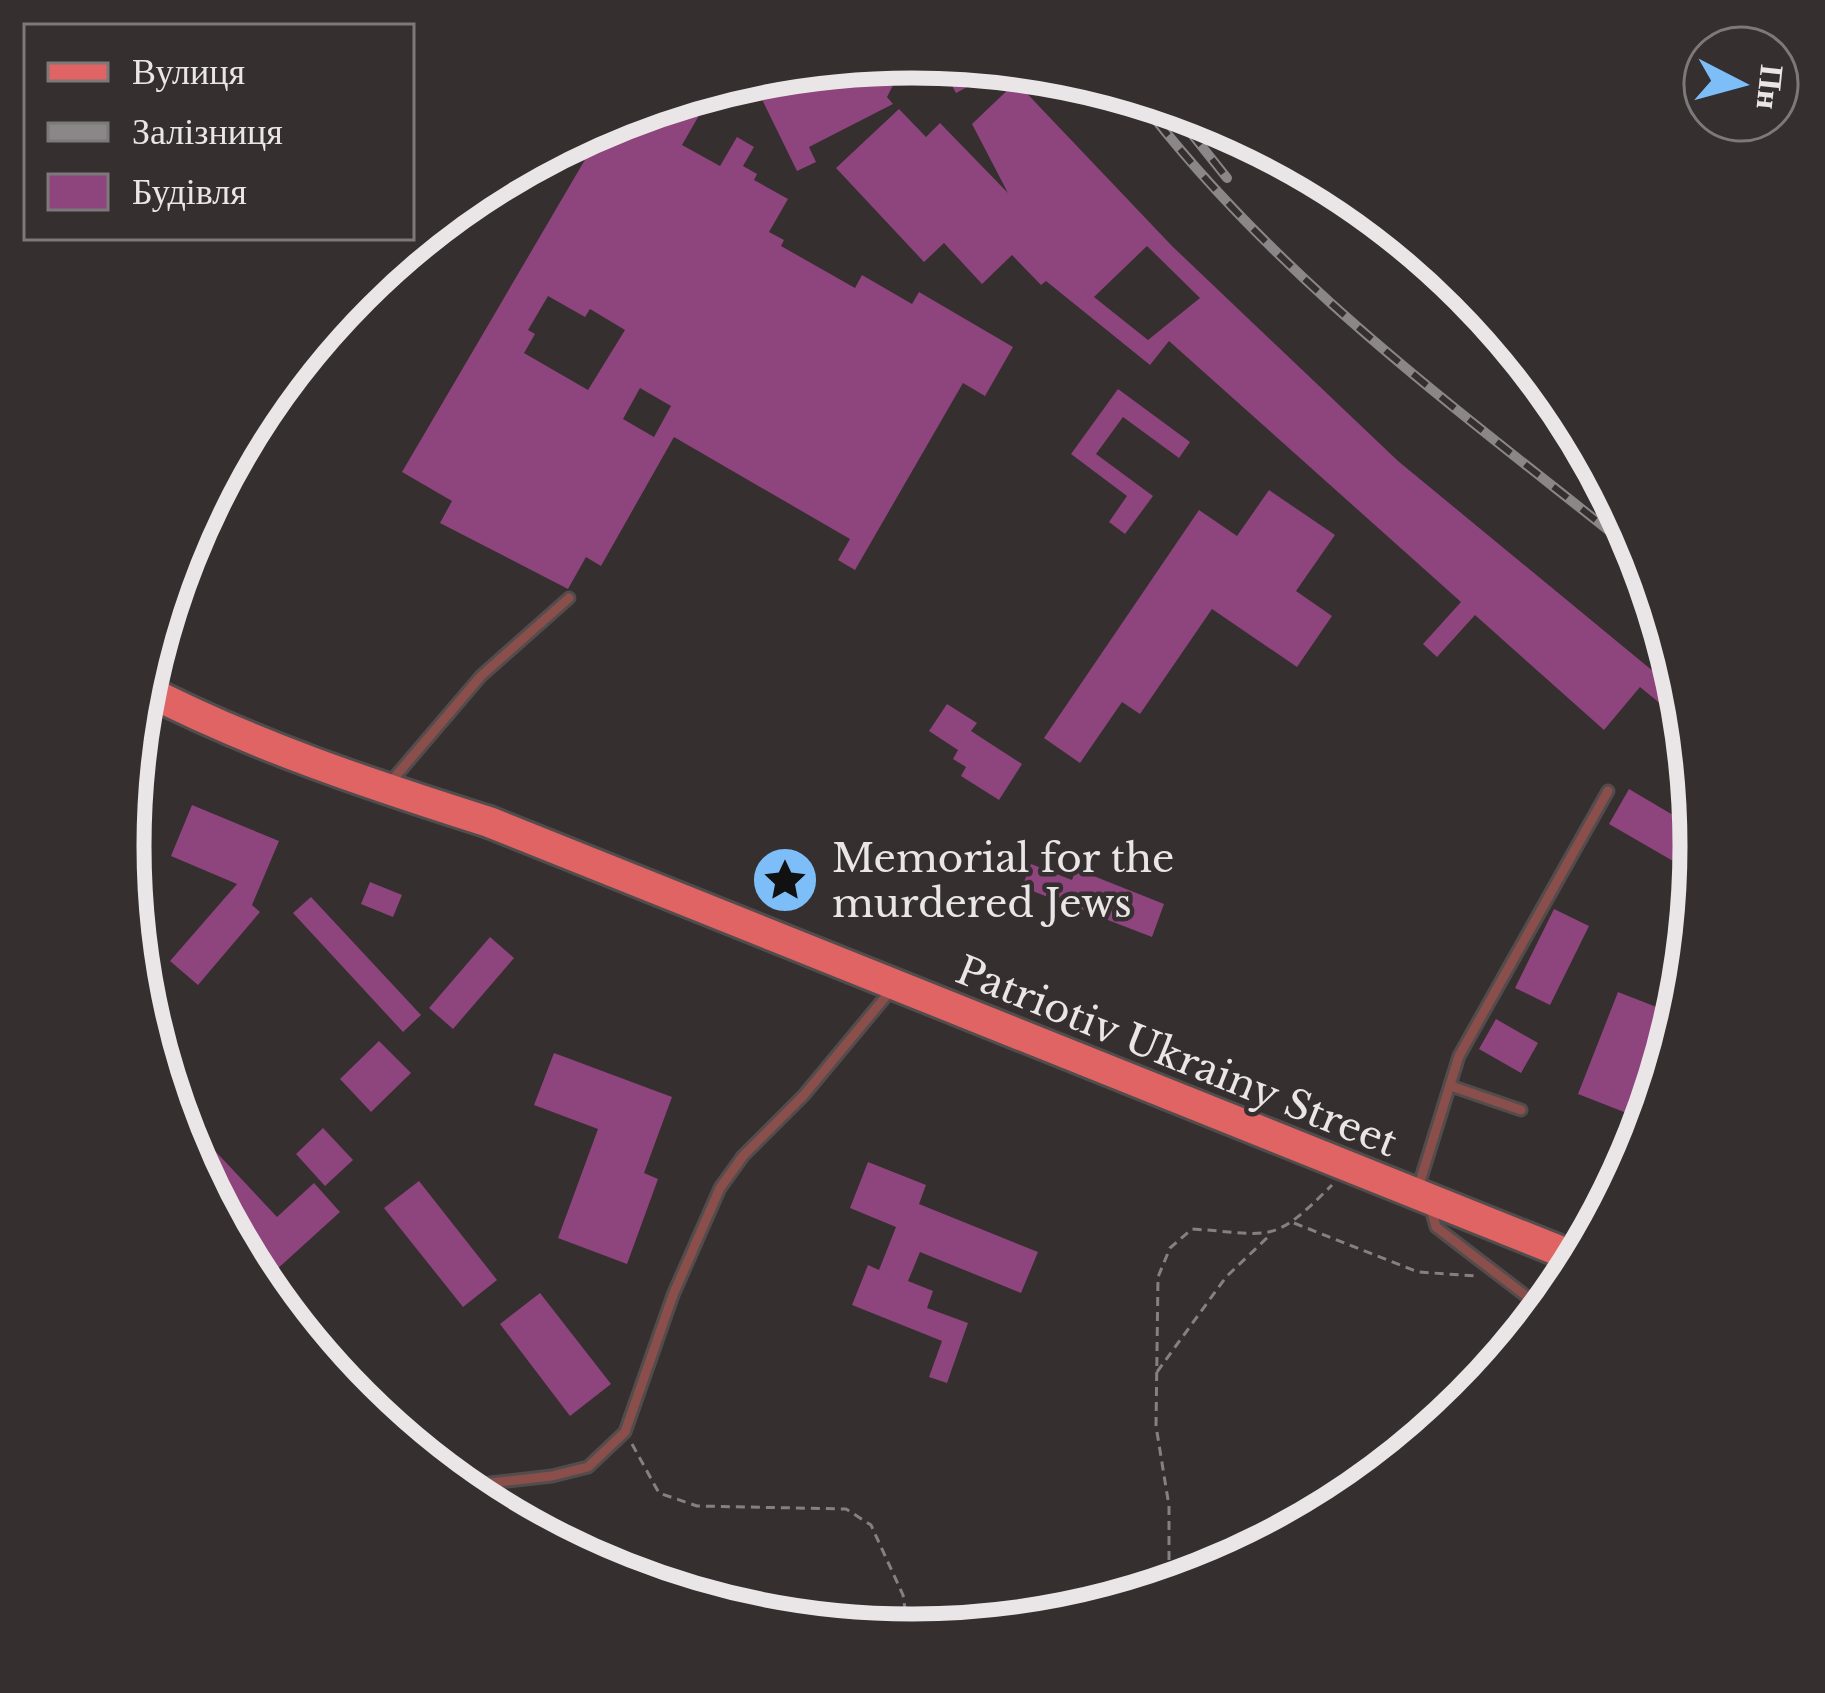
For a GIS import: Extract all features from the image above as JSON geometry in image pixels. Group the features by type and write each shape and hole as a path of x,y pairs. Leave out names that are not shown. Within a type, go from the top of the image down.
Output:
{"main road":[{"name":"Patriotiv Ukrainy Street","path":"159,697 211,724 384,789 489,822 1564,1253"}],"lane":[{"path":"384,789 481,676 568,598"},
{"path":"1531,1301 1436,1227 1422,1196 1459,1056 1608,791"},
{"path":"484,1484 552,1477 588,1467 626,1432 674,1295 720,1188 895,985"},
{"path":"1451,1086 1521,1110"}],"path":[{"path":"1156,1373 1226,1277 1270,1235 1294,1223 1350,1167"},
{"path":"1294,1223 1418,1272 1456,1277 1497,1274"},
{"path":"1169,1571 1169,1506 1156,1426 1158,1277 1170,1249 1192,1229 1270,1235"},
{"path":"626,1432 658,1493 697,1506 847,1509 871,1525 904,1595 906,1615"}],"building":[{"path":"896,79 887,97 893,104 809,147 816,162 797,171 759,94"},
{"path":"949,79 978,81 956,93"},
{"path":"1013,85 1020,86 1172,246 1398,461 1662,678 1668,710 1640,687 1604,730 1475,615 1437,657 1423,644 1461,602 1169,341 1150,365 1046,281 1041,285 1012,255 982,284 944,243 924,262 836,168 899,109 926,137 940,123 1008,193 972,124","holes":["1147,246 1200,298 1148,340 1094,297"]},
{"path":"704,107 682,145 720,166 737,137 754,147 743,166 757,174 754,180 788,199 769,232 784,240 781,246 855,288 862,275 912,304 919,292 1013,347 985,396 963,383 855,570 838,560 850,539 674,437 601,566 586,557 568,589 440,523 452,501 402,472 592,148","holes":["548,296 585,317 590,309 625,330 588,390 524,353 535,334 528,330","640,388 671,406 654,437 623,419"]},
{"path":"1118,389 1190,442 1179,458 1123,417 1096,454 1153,496 1125,534 1109,522 1127,496 1071,454"},
{"path":"1269,490 1335,535 1296,591 1332,616 1297,667 1212,609 1140,714 1122,702 1080,763 1044,738 1199,510 1237,536"},
{"path":"947,704 977,723 971,731 1022,764 999,800 961,776 966,767 953,759 958,750 929,731"},
{"path":"1629,789 1680,819 1680,865 1609,824"},
{"path":"192,805 279,841 252,905 260,912 198,985 170,961 237,884 171,856"},
{"path":"1031,864 1072,880 1076,869 1164,904 1152,937 1022,887"},
{"path":"370,882 402,895 393,917 361,904"},
{"path":"311,897 421,1015 403,1032 293,913"},
{"path":"1554,909 1589,926 1550,1005 1515,988"},
{"path":"490,937 514,958 453,1029 429,1008"},
{"path":"1618,992 1663,1010 1632,1115 1578,1094"},
{"path":"1496,1019 1538,1043 1521,1073 1479,1049"},
{"path":"379,1041 411,1073 371,1112 340,1079"},
{"path":"554,1053 672,1097 644,1173 658,1179 627,1264 558,1238 598,1129 534,1105"},
{"path":"323,1128 353,1160 325,1186 296,1154"},
{"path":"201,1138 277,1217 314,1183 340,1212 275,1271 247,1231"},
{"path":"868,1162 926,1185 919,1204 1038,1252 1021,1293 920,1252 908,1281 933,1291 927,1308 968,1323 947,1383 929,1377 942,1341 852,1305 868,1265 879,1270 896,1227 850,1208"},
{"path":"419,1181 497,1280 463,1307 384,1208"},
{"path":"540,1293 611,1384 570,1416 500,1324"}],"railway":[{"path":"1155,117 1249,225 1311,285 1443,399 1616,536"},
{"path":"1188,129 1227,178"}],"place":[{"name":"Memorial for the murdered Jews","path":"785,880"}]}
